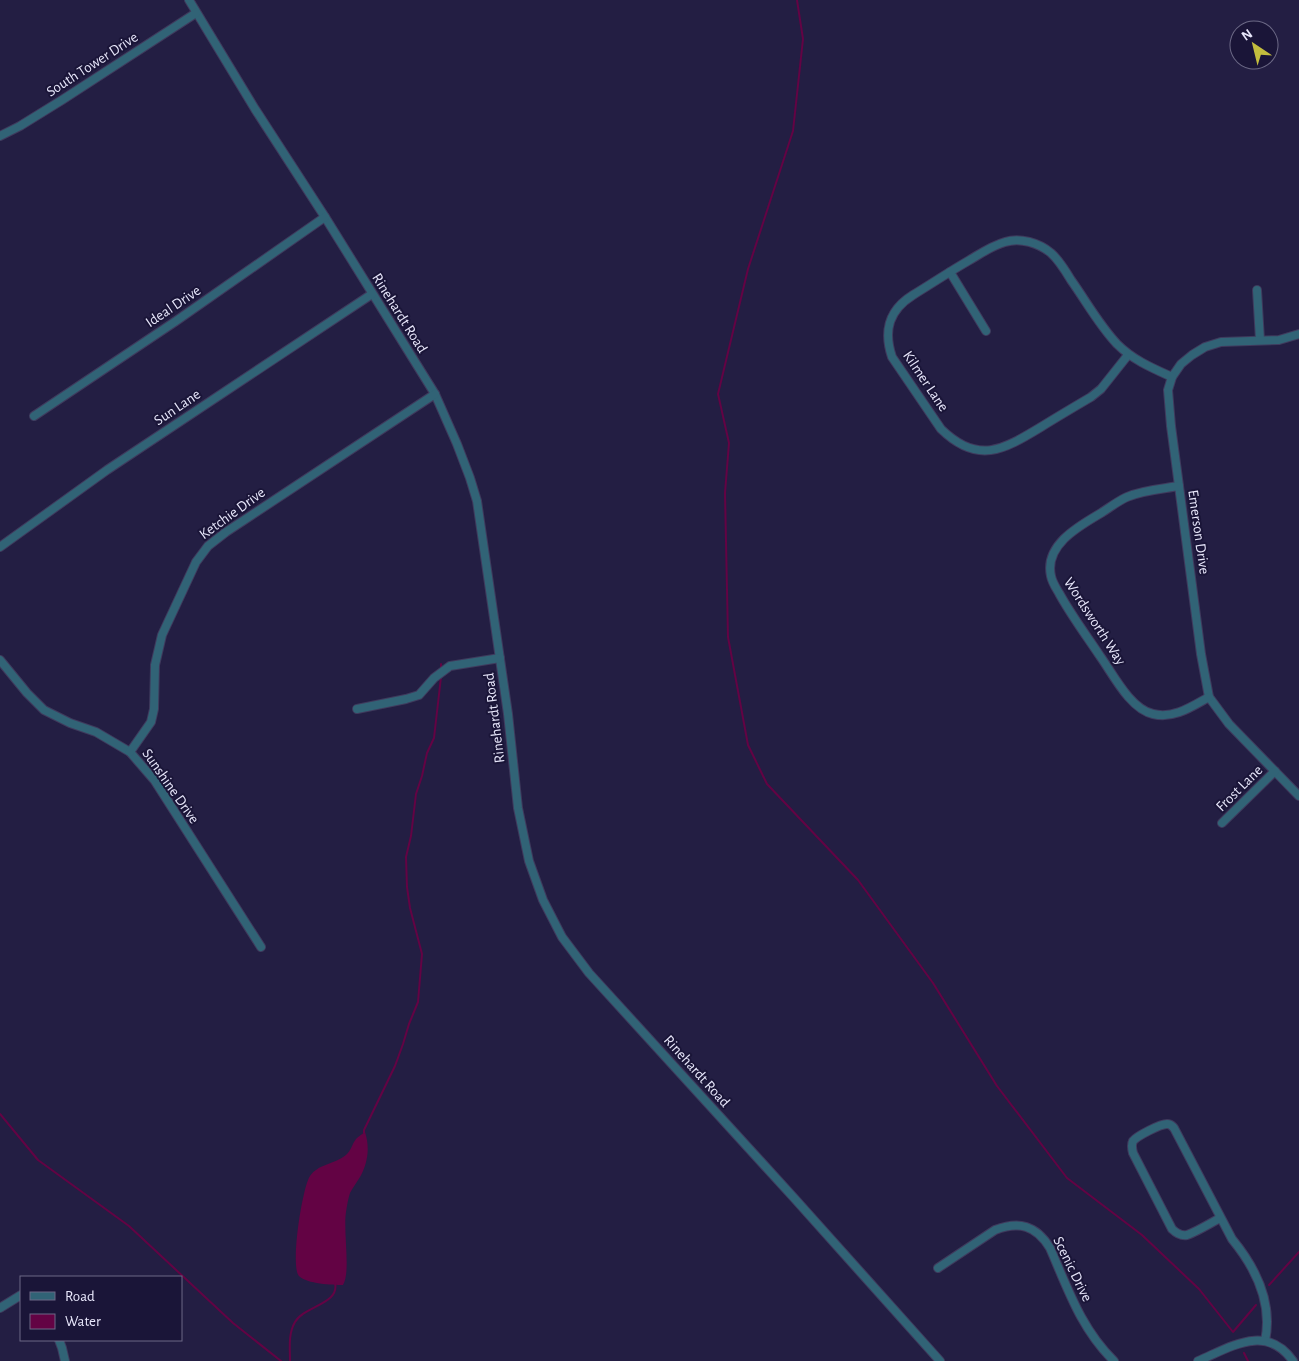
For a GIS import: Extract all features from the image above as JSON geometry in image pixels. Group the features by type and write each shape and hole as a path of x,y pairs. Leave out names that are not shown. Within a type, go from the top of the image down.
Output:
{"street":[{"name":"Rinehardt Road","path":"188,0 435,394 457,444 477,501 508,714 518,808 529,861 543,900 562,937 589,973 611,995 940,1361"},
{"name":"South Tower Drive","path":"0,136 62,100 196,13"},
{"name":"Ideal Drive","path":"34,416 176,321 325,217"},
{"name":"Kilmer Lane","path":"1128,355 1101,389 1090,397 1013,444 996,450 979,450 965,447 951,439 941,429 892,357 887,333 890,321 901,304 993,246 1007,241 1036,243 1051,253 1061,264 1102,325 1128,355 1172,377"},
{"path":"950,272 986,331"},
{"path":"1257,290 1260,340"},
{"name":"Sun Lane","path":"0,546 107,470 372,294"},
{"path":"1172,377 1186,359 1205,347 1222,342 1279,340 1299,334"},
{"name":"Emerson Drive","path":"1172,377 1168,390 1171,426 1201,654 1209,697 1229,724 1299,796"},
{"name":"Ketchie Drive","path":"130,752 151,722 154,710 155,665 162,635 196,562 208,546 226,532 435,394"},
{"name":"Wordsworth Way","path":"1179,486 1150,490 1126,497 1074,529 1052,554 1051,578 1072,614 1124,692 1137,706 1151,714 1166,716 1179,713 1209,697"},
{"path":"357,709 406,699 419,694 434,678 450,666 500,658"},
{"name":"Sunshine Drive","path":"0,660 26,693 44,710 70,723 96,732 130,752 155,781 261,947"},
{"name":"Frost Lane","path":"1222,824 1275,771"},
{"path":"1220,1218 1186,1235 1176,1233 1172,1229 1133,1153 1131,1147 1137,1137 1163,1124 1169,1124 1174,1128 1220,1218 1256,1274 1262,1291 1267,1331 1265,1341"},
{"name":"Scenic Drive","path":"938,1268 995,1230 1003,1227 1021,1226 1039,1234 1050,1248 1087,1329 1096,1342 1114,1361"},
{"path":"0,1308 20,1296"},
{"path":"1198,1361 1241,1342 1252,1340 1265,1341 1275,1345 1293,1361"},
{"path":"58,1341 65,1361"}],"water":[{"path":"365,1132 368,1149 366,1161 363,1172 350,1193 346,1212 347,1261 343,1285 320,1284 303,1279 299,1276 297,1270 296,1244 307,1183 310,1176 317,1169 346,1155 356,1139"}],"waterway":[{"path":"797,0 803,39 793,131 748,269 718,394 729,443 725,493 728,637 748,745 767,784 858,880 933,983 997,1086 1067,1178 1142,1235 1199,1289 1233,1332 1256,1305"},
{"path":"441,664 441,670"},
{"path":"364,1133 395,1066 418,1002 422,954 410,908 406,857 411,836 416,794 427,753 434,738 441,677"},
{"path":"0,1114 38,1160 129,1226 233,1323 281,1361"},
{"path":"1269,1285 1299,1252"},
{"path":"290,1361 290,1336 295,1322 306,1312 332,1296 335,1290 335,1283"},
{"path":"1244,1353 1248,1361"}]}
